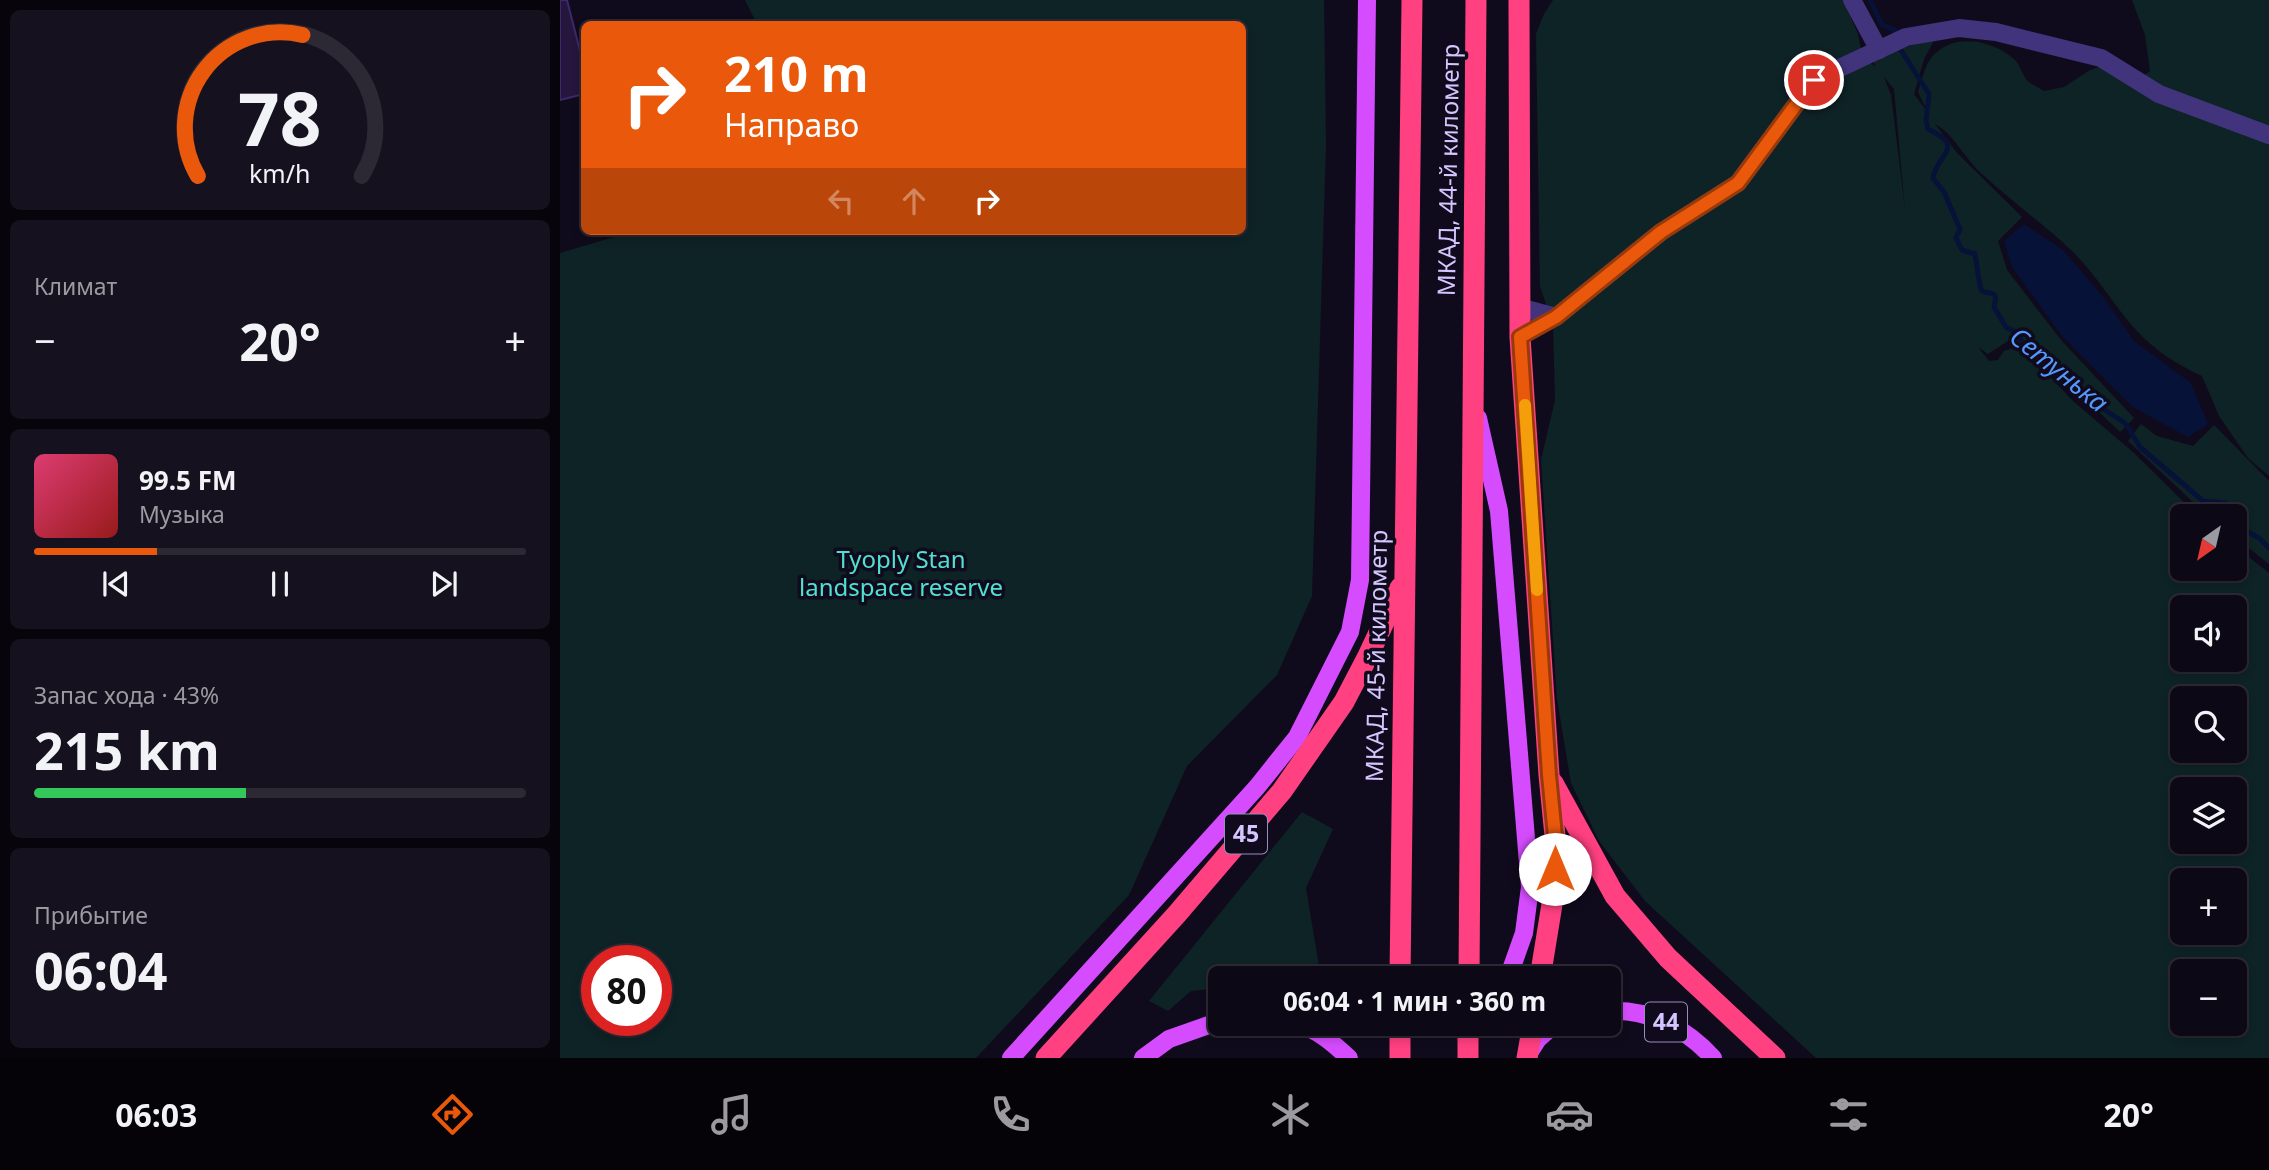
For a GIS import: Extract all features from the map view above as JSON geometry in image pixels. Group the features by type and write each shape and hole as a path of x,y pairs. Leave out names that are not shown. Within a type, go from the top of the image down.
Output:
{"highway":[{"name":"МКАД, 44-й километр","path":"1406,335 1412,0"},
{"name":"МКАД, 44-й километр","path":"1473,394 1476,0"},
{"path":"1519,0 1520,337 1556,846 1554,892 1542,966"},
{"name":"МКАД, 45-й километр","path":"1400,966 1406,335"},
{"path":"1469,966 1473,394"},
{"name":"45","path":"1046,1058 1177,914 1282,791 1344,702 1404,580"},
{"path":"1549,775 1615,896 1668,958 1775,1058"},
{"path":"1400,1036 1400,1058"},
{"path":"1468,1036 1468,1058"},
{"path":"1527,1057 1531,1036"}],"main road":[{"path":"1011,1058 1257,787 1297,737 1350,632 1360,579 1367,0"},
{"path":"1473,394 1499,511 1530,887 1524,933 1512,966"},
{"name":"44","path":"1621,1011 1644,1014 1672,1024 1699,1043 1713,1058"},
{"path":"1143,1058 1170,1039 1208,1025"},
{"path":"1322,1036 1349,1058"},
{"path":"1458,1058 1473,1036"},
{"path":"1527,1057 1541,1036"}],"lane":[{"path":"1852,0 1879,50"},
{"path":"1520,337 1556,317 1661,232 1738,183 1814,80 1906,37 1959,28 1996,32 2101,58 2159,94 2269,135"},
{"path":"1519,307 1556,317"}],"green space":[{"name":"Tyoply Stan landspace reserve","path":"745,0 1324,0 1326,145 1312,596 1277,675 1187,766 1129,895 976,1058 560,1058 560,253 621,235 1246,235 1246,21 756,21"},
{"path":"1553,0 1843,0 1858,34 1862,54 1876,67 1872,59 1936,37 1924,59 1914,94 1928,113 1918,92 1929,61 1937,51 1948,45 1971,41 1995,47 2015,60 2026,79 2044,91 2064,87 2099,67 2135,83 2150,71 2145,35 2132,0 2269,0 2269,476 2248,458 2219,416 2202,376 2167,356 2143,337 2072,251 1982,174 1948,134 1935,124 1957,153 2022,217 1998,241 2007,270 2061,340 2134,418 2120,432 2042,358 2011,339 1988,354 1978,347 1989,361 1998,360 2004,351 2013,348 2031,357 2073,401 2134,453 2186,504 2170,504 2170,581 2247,581 2247,556 2269,573 2269,1058 1816,1058 1645,901 1599,841 1571,783 1557,699 1541,460 1555,400 1553,325 1540,286 1536,34","holes":["1884,77 1894,89 1905,209 1891,95"]},
{"path":"2141,424 2157,436 2193,446 2214,425 2269,481 2269,564 2247,547 2247,504 2195,504 2128,441"},
{"path":"1302,812 1333,829 1306,888 1319,966 1208,966 1208,989 1191,991 1168,1011 1149,1001"}],"water":[{"path":"2024,224 2063,250 2104,298 2134,341 2191,383 2208,424 2188,437 2133,407 2062,336 2012,267 2004,241"}],"building":[{"path":"560,0 567,0 581,51 581,95 560,100"}],"waterway":[{"name":"Сетунька","path":"1870,0 1882,25 1895,30 1896,38"},
{"name":"Сетунька","path":"1899,47 1929,94 1926,121 1928,129 1946,141 1948,146 1933,178 1944,192 1960,229 1956,238 1962,250 1975,254 1982,291 1995,296 1994,307 2006,327 2015,332 2023,343 2045,353 2065,376 2125,423 2140,447 2203,501 2227,504"},
{"name":"Сетунька","path":"2247,531 2269,548"}],"slow traffic":[{"path":"1525,405 1537,590"}],"route":[{"path":"1555,869 1556,846 1520,337 1556,317 1661,232 1738,183 1814,80"}]}
